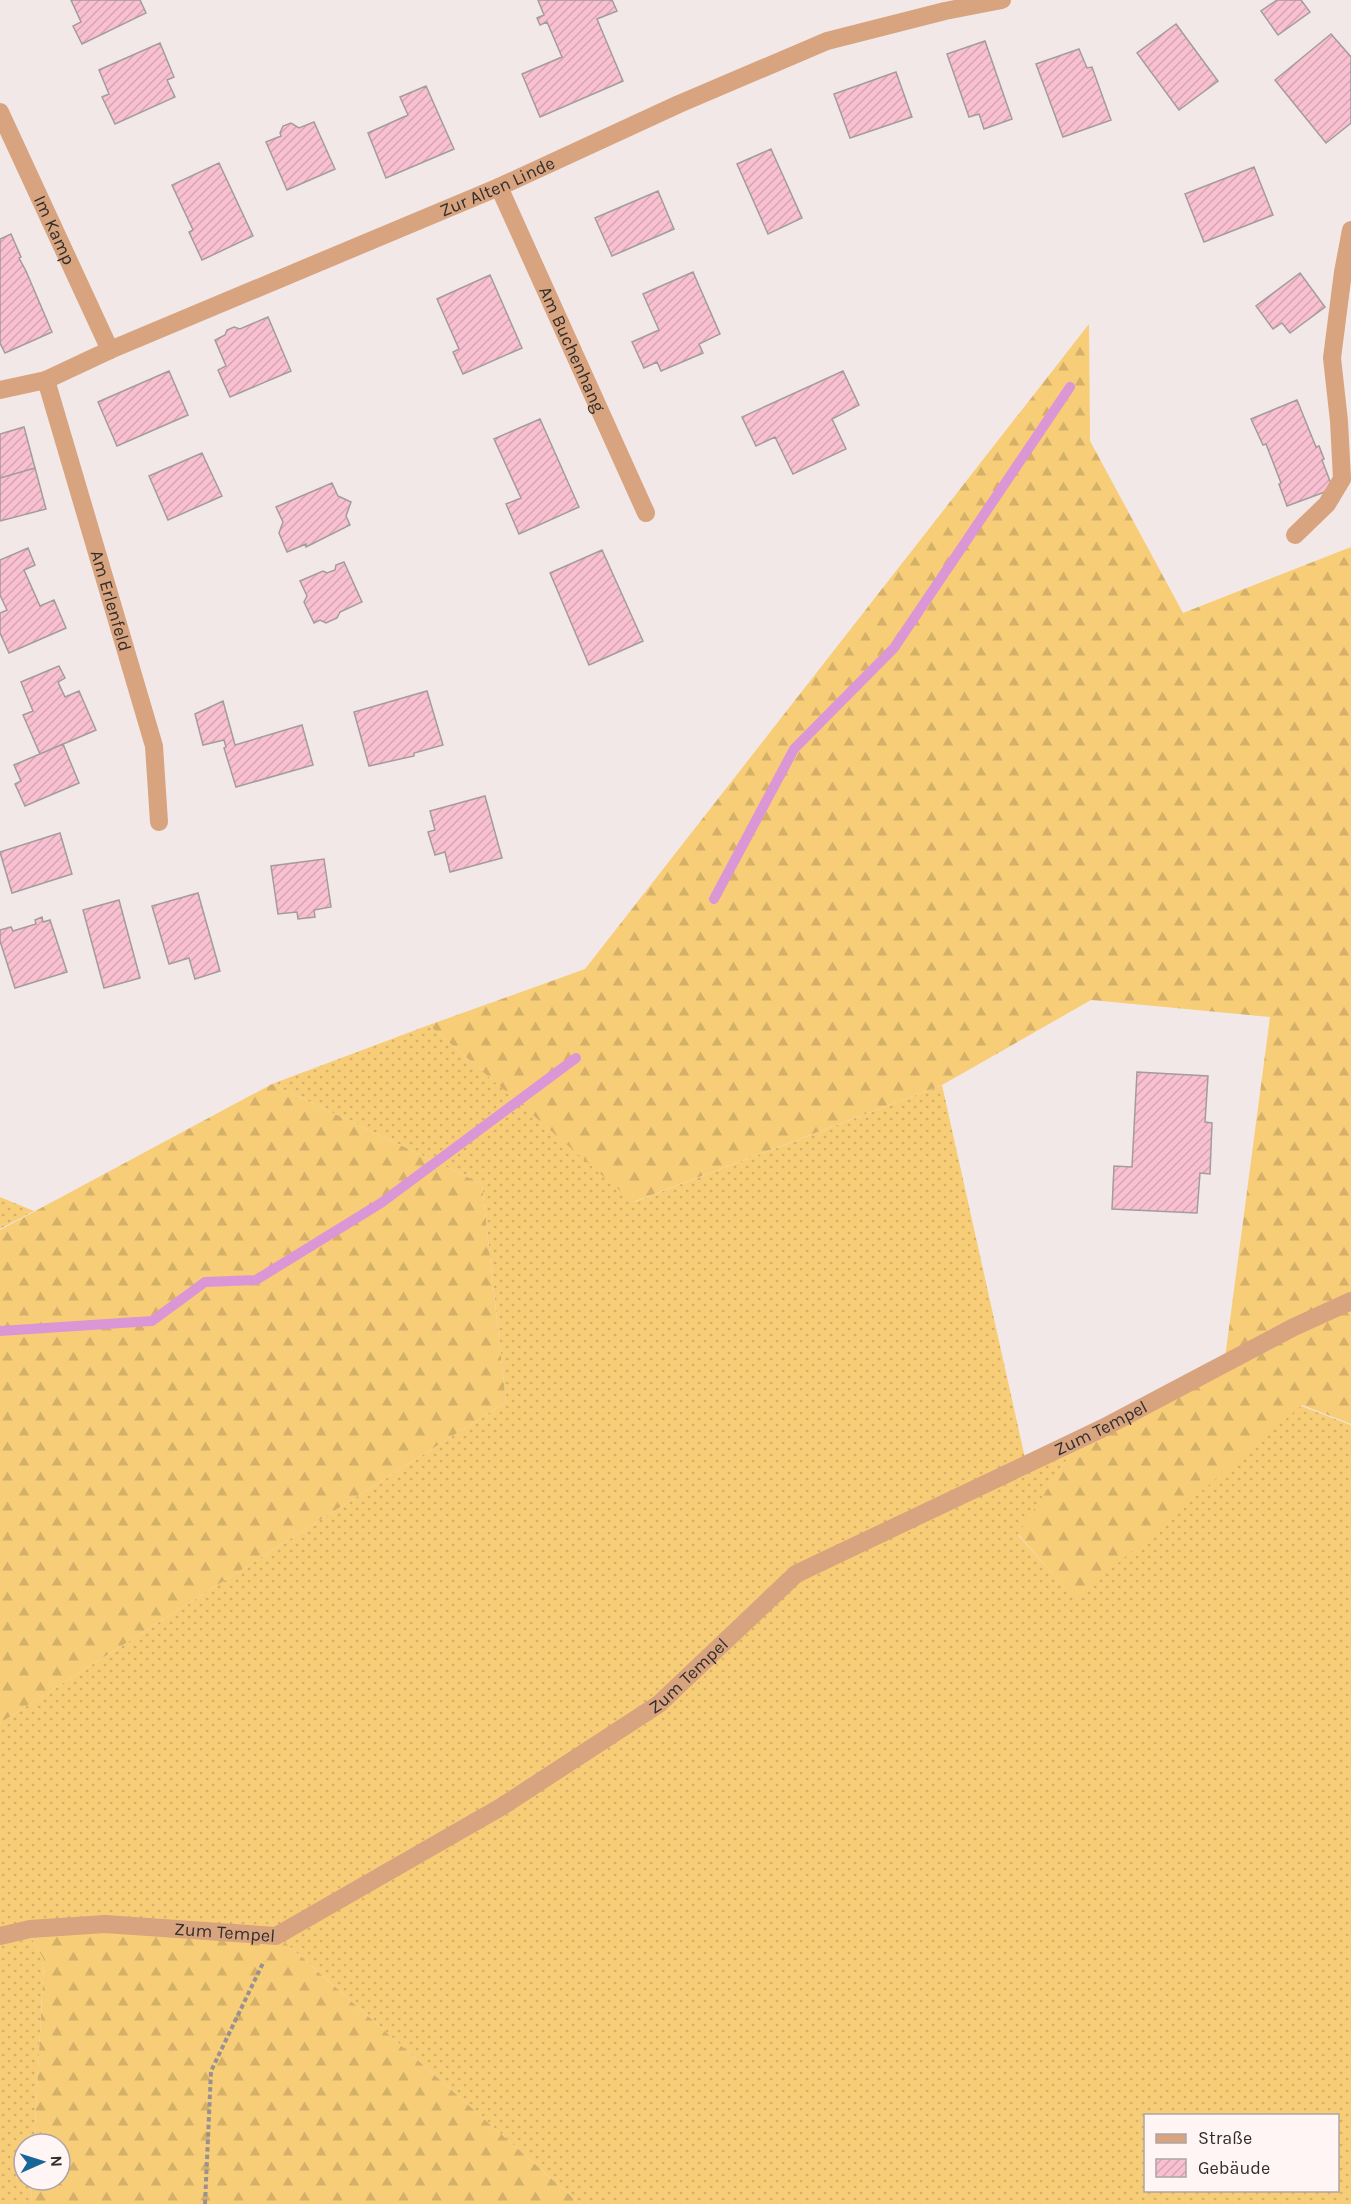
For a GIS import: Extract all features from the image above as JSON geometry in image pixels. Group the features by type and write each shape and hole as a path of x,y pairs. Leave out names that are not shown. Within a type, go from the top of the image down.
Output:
{"street":[{"name":"Zur Alten Linde","path":"0,390 46,380 110,350 499,187 679,104 826,41 1002,0"},
{"name":"Im Kamp","path":"0,112 110,350"},
{"name":"Am Buchenhang","path":"499,187 646,513"},
{"path":"1295,535 1327,504 1342,478 1339,420 1332,358 1351,230"},
{"name":"Am Erlenfeld","path":"46,380 154,746 159,822"},
{"name":"Zum Tempel","path":"0,1936 30,1929 105,1924 276,1936 501,1807 659,1704 796,1574 1103,1428 1294,1327 1351,1301"}],"path":[{"path":"205,2204 211,2071 276,1936"}],"green space":[{"path":"1089,324 1090,441 1183,613 1351,547 1351,1424 1302,1405 1075,1600 1018,1534 1073,1450 1225,1358 1270,1017 1091,1000 942,1085 633,1202 429,1025 585,969"},
{"path":"429,1025 634,1202 942,1085 1025,1458 794,1570 657,1700 499,1802 275,1930 0,1929 0,1723 506,1402 482,1184 272,1084"},
{"path":"272,1084 482,1184 506,1402 0,1723 0,1230"},
{"path":"0,1197 34,1211 0,1229"},
{"path":"1299,1405 1351,1425 1351,2204 580,2204 281,1939 661,1710 800,1580 1073,1450 1018,1535 1075,1599"},
{"path":"105,1931 281,1939 580,2204 31,2204 32,2192 72,2192 72,2132 35,2132 44,1960 31,1937"},
{"path":"31,1937 44,1960 35,2132 12,2132 12,2192 32,2192 31,2204 0,2204 0,1942"}],"building":[{"path":"71,0 140,0 146,13 82,44 73,26 81,22"},
{"path":"538,0 612,0 617,11 597,19 623,81 540,117 522,74 562,57 547,22 540,25 537,18 544,15"},
{"path":"1277,0 1301,0 1310,12 1278,35 1261,11"},
{"path":"1176,24 1218,81 1179,110 1137,53"},
{"path":"1331,34 1351,57 1351,123 1326,143 1275,80"},
{"path":"985,41 1012,119 984,129 979,114 969,117 947,54"},
{"path":"160,43 174,77 167,80 175,97 115,124 102,97 109,94 99,70"},
{"path":"1079,49 1087,68 1092,67 1111,120 1063,137 1036,64"},
{"path":"896,72 912,117 850,138 834,94"},
{"path":"426,86 454,149 386,178 368,133 408,115 400,97"},
{"path":"314,122 335,169 287,190 266,142 281,136 283,126 291,123 299,128"},
{"path":"771,149 802,218 768,234 737,164"},
{"path":"219,163 253,236 202,260 189,232 193,230 172,185"},
{"path":"1254,167 1273,215 1204,242 1185,194"},
{"path":"658,191 674,229 612,256 595,218"},
{"path":"11,234 21,257 19,258 52,332 5,353 0,343 0,239"},
{"path":"693,272 720,334 699,344 703,353 661,371 657,362 644,368 632,342 659,330 643,294"},
{"path":"1300,273 1325,307 1290,333 1282,323 1273,329 1256,306"},
{"path":"490,275 522,348 463,374 453,352 459,349 437,299"},
{"path":"268,317 291,371 230,397 218,370 226,366 215,340 225,335 227,330 234,327 240,329"},
{"path":"169,371 188,415 117,446 98,402"},
{"path":"843,371 859,405 832,419 846,449 793,474 775,437 756,446 742,417"},
{"path":"1297,400 1316,447 1319,446 1333,489 1287,506 1266,444 1263,445 1251,419"},
{"path":"540,419 579,507 519,534 506,504 521,498 494,439"},
{"path":"24,427 35,468 0,478 0,434"},
{"path":"202,453 222,496 168,520 149,476"},
{"path":"35,468 46,509 0,521 0,478"},
{"path":"332,483 338,496 351,502 346,516 350,525 306,547 306,544 287,552 279,533 283,522 276,507"},
{"path":"28,548 35,565 24,570 40,606 54,600 66,628 9,653 0,633 0,613 7,610 0,595 0,560"},
{"path":"602,550 643,641 589,665 550,573"},
{"path":"344,562 362,602 340,612 337,618 326,623 320,620 314,623 304,602 307,596 300,581 323,571 327,573 335,570 336,565"},
{"path":"59,666 65,678 58,682 65,697 79,691 96,730 40,754 23,715 33,711 21,682"},
{"path":"427,691 443,745 414,753 414,756 369,766 354,712"},
{"path":"223,701 235,745 302,725 313,765 236,787 224,748 226,747 224,740 203,745 195,714"},
{"path":"63,744 79,783 25,806 15,784 21,781 14,765"},
{"path":"485,796 502,858 450,872 445,852 435,855 428,832 435,830 430,811"},
{"path":"60,833 72,874 12,893 0,852"},
{"path":"324,859 331,907 314,910 315,917 298,919 297,912 278,914 271,866"},
{"path":"198,893 220,971 195,979 189,958 169,964 152,906"},
{"path":"119,900 140,978 104,988 83,910"},
{"path":"42,917 43,922 50,920 67,972 15,988 0,941 0,930 11,927 13,931 36,924 35,920"},
{"path":"1137,1072 1208,1076 1205,1122 1212,1123 1210,1174 1200,1173 1197,1213 1112,1209 1114,1166 1132,1167"}],"waterway":[{"path":"714,899 794,749 894,648 1070,387"},
{"path":"0,1331 152,1321 205,1282 256,1280 381,1203 576,1058"}]}
